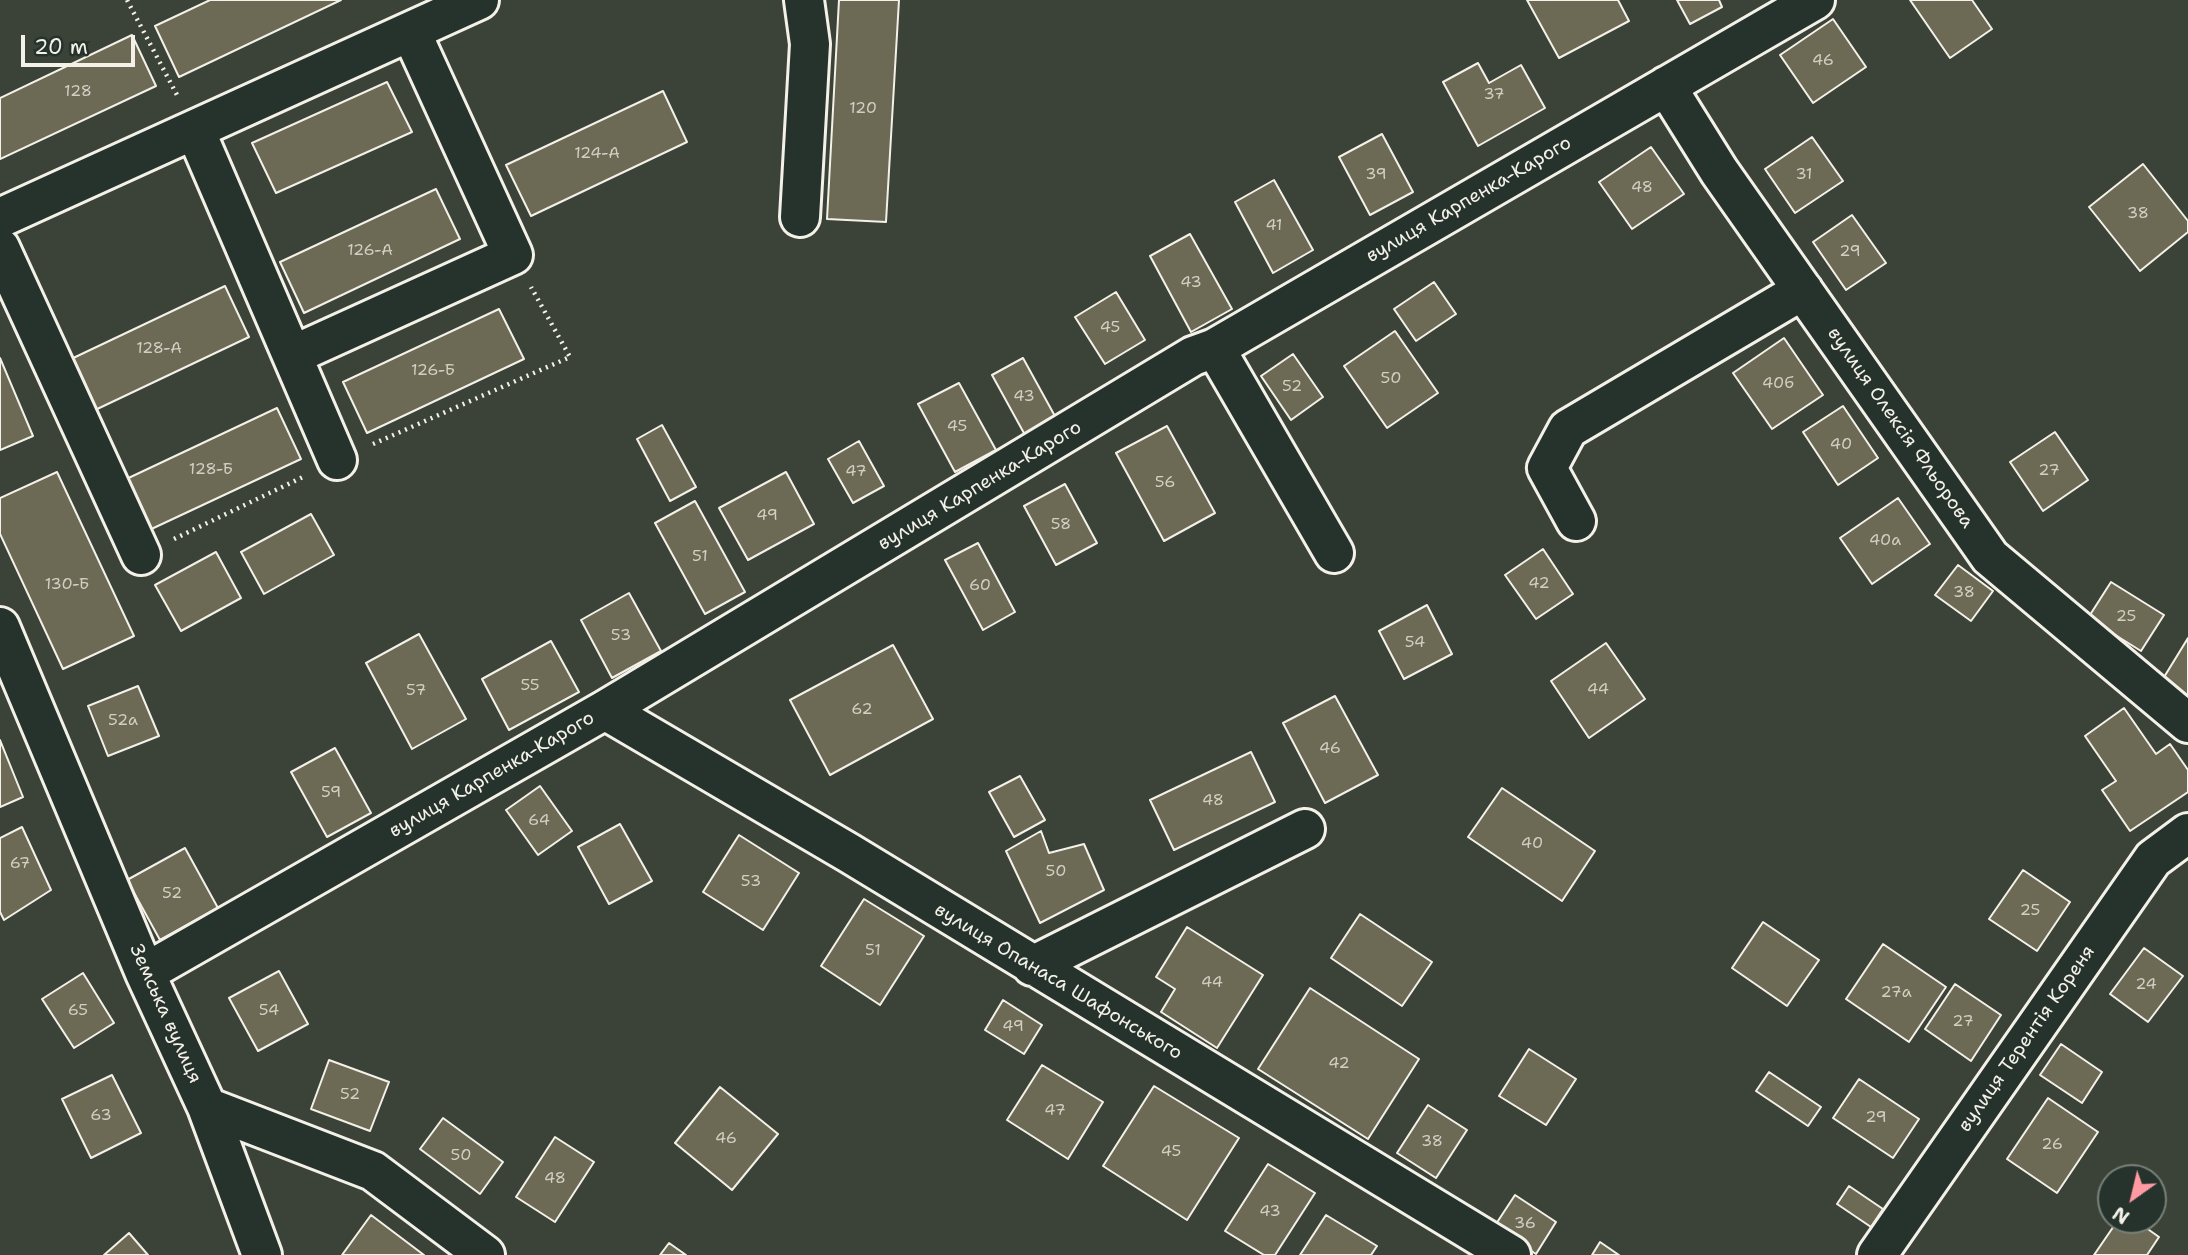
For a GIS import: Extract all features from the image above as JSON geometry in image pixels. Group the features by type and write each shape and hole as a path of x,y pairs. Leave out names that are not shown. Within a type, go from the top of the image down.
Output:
{"street":[{"path":"0,218 479,0"},
{"path":"800,218 810,44 804,0"},
{"name":"вулиця Карпенка-Карого","path":"145,973 605,710 1193,356 1215,348 1815,0"},
{"path":"293,355 513,255 411,32"},
{"name":"вулиця Олексія Фльорова","path":"1666,86 1719,171 1990,556 2188,723"},
{"path":"195,130 337,460"},
{"path":"0,248 141,555"},
{"path":"1576,521 1547,467 1568,429 1803,290"},
{"path":"1215,348 1334,553"},
{"name":"Земська вулиця","path":"0,627 145,973 207,1107 373,1171 485,1255"},
{"name":"вулиця Опанаса Шафонського","path":"605,710 1511,1255"},
{"path":"1032,966 1305,829"},
{"name":"вулиця Терентія Кореня","path":"1877,1255 2153,859 2188,833"},
{"path":"207,1107 261,1255"}],"path":[{"path":"127,0 195,130"},
{"path":"513,255 570,357"}],"building":[{"path":"210,0 341,0 179,77 155,26"},
{"path":"839,0 899,0 886,222 827,219"},
{"path":"1527,0 1618,0 1629,21 1559,58"},
{"path":"1677,0 1719,0 1722,7 1690,24"},
{"path":"1910,0 1972,0 1992,29 1950,58"},
{"path":"1833,19 1866,67 1813,103 1780,55"},
{"path":"132,35 156,86 0,159 0,98"},
{"path":"1478,63 1489,83 1521,65 1545,108 1478,146 1443,82"},
{"path":"387,82 412,132 276,193 252,143"},
{"path":"663,91 687,142 531,216 506,165"},
{"path":"1382,134 1413,192 1370,215 1339,157"},
{"path":"1812,137 1843,181 1795,213 1765,169"},
{"path":"1651,147 1684,194 1632,229 1599,182"},
{"path":"2143,164 2188,221 2188,232 2140,271 2089,207"},
{"path":"1274,180 1313,250 1273,273 1235,202"},
{"path":"436,189 460,239 304,313 280,262"},
{"path":"1852,215 1886,263 1846,290 1813,242"},
{"path":"1190,234 1232,309 1191,332 1150,256"},
{"path":"1434,282 1456,314 1416,341 1394,309"},
{"path":"225,286 249,337 93,411 69,360"},
{"path":"1116,292 1145,340 1105,364 1075,317"},
{"path":"499,309 524,359 367,433 343,382"},
{"path":"1395,331 1438,393 1387,428 1344,366"},
{"path":"1784,338 1823,395 1772,429 1733,373"},
{"path":"1293,354 1323,397 1291,420 1261,376"},
{"path":"0,358 33,436 0,450"},
{"path":"1023,358 1056,418 1025,435 992,375"},
{"path":"959,383 996,450 955,472 918,404"},
{"path":"1843,406 1878,458 1838,485 1803,432"},
{"path":"277,408 301,459 145,532 120,482"},
{"path":"662,425 696,487 670,501 637,439"},
{"path":"1167,426 1215,513 1164,541 1116,453"},
{"path":"2055,432 2088,480 2043,511 2010,462"},
{"path":"859,441 884,486 853,503 828,459"},
{"path":"57,472 134,636 63,669 0,534 0,498"},
{"path":"786,472 814,524 748,560 719,508"},
{"path":"1065,484 1097,543 1056,565 1024,506"},
{"path":"1898,498 1930,544 1872,584 1840,538"},
{"path":"695,501 745,592 705,614 655,523"},
{"path":"311,514 334,555 264,594 241,552"},
{"path":"978,543 1015,612 983,630 945,560"},
{"path":"1543,549 1573,594 1536,619 1505,575"},
{"path":"216,552 241,598 181,631 155,585"},
{"path":"1958,565 1993,591 1971,621 1935,595"},
{"path":"2111,582 2164,615 2141,651 2088,618"},
{"path":"629,593 661,651 612,678 581,620"},
{"path":"1427,605 1452,654 1404,679 1379,631"},
{"path":"419,634 466,719 412,749 366,663"},
{"path":"2188,638 2188,699 2161,682"},
{"path":"551,641 579,692 509,730 482,679"},
{"path":"1606,643 1645,699 1589,738 1551,681"},
{"path":"893,645 933,719 830,775 790,700"},
{"path":"138,686 159,736 108,756 88,706"},
{"path":"1335,696 1378,775 1325,803 1283,723"},
{"path":"2124,708 2156,754 2170,744 2188,770 2188,792 2130,831 2102,790 2116,781 2085,736"},
{"path":"0,740 23,797 0,807"},
{"path":"335,748 371,813 327,837 291,772"},
{"path":"1251,752 1275,802 1174,850 1150,800"},
{"path":"1020,776 1045,820 1014,837 989,792"},
{"path":"540,786 572,831 538,855 506,810"},
{"path":"1502,788 1595,851 1562,901 1468,837"},
{"path":"620,824 652,881 609,904 578,847"},
{"path":"22,827 51,890 4,920 0,912 0,838"},
{"path":"1041,831 1049,853 1084,844 1104,890 1040,923 1006,851"},
{"path":"739,835 799,873 763,930 703,892"},
{"path":"185,848 218,908 160,940 127,880"},
{"path":"2023,870 2070,902 2037,951 1989,919"},
{"path":"864,899 924,936 880,1005 821,966"},
{"path":"1360,914 1432,962 1402,1006 1331,958"},
{"path":"1763,922 1819,960 1787,1006 1732,968"},
{"path":"1187,927 1263,975 1217,1048 1161,1012 1175,989 1156,977"},
{"path":"1883,944 1946,987 1909,1042 1846,999"},
{"path":"2144,948 2183,976 2148,1022 2110,994"},
{"path":"279,971 308,1024 258,1051 229,998"},
{"path":"83,973 114,1023 74,1048 42,999"},
{"path":"1955,984 2001,1015 1971,1061 1925,1029"},
{"path":"1310,988 1419,1059 1368,1139 1258,1069"},
{"path":"1003,1000 1042,1025 1024,1054 985,1030"},
{"path":"2061,1044 2102,1072 2082,1103 2040,1075"},
{"path":"1529,1049 1576,1079 1546,1125 1499,1096"},
{"path":"329,1060 389,1082 370,1131 311,1109"},
{"path":"1042,1065 1103,1102 1068,1159 1007,1120"},
{"path":"1769,1072 1821,1107 1808,1126 1756,1091"},
{"path":"112,1075 141,1133 91,1158 62,1099"},
{"path":"1859,1079 1919,1119 1893,1158 1833,1118"},
{"path":"1154,1086 1239,1138 1187,1220 1103,1166"},
{"path":"720,1087 778,1134 732,1190 675,1143"},
{"path":"2048,1098 2098,1132 2057,1193 2007,1159"},
{"path":"1428,1105 1467,1130 1436,1178 1397,1153"},
{"path":"443,1118 503,1162 480,1194 420,1149"},
{"path":"555,1137 594,1162 555,1222 516,1197"},
{"path":"1268,1164 1315,1193 1275,1255 1264,1255 1225,1231"},
{"path":"1849,1186 1883,1209 1871,1227 1837,1204"},
{"path":"1515,1195 1556,1222 1536,1254 1494,1227"},
{"path":"371,1215 424,1255 342,1255"},
{"path":"1326,1215 1377,1246 1371,1255 1300,1255"},
{"path":"129,1233 148,1255 104,1255"},
{"path":"2108,1234 2155,1234 2159,1237 2147,1255 2094,1255"},
{"path":"1600,1242 1619,1255 1592,1255"},
{"path":"669,1243 686,1255 660,1255"}]}
